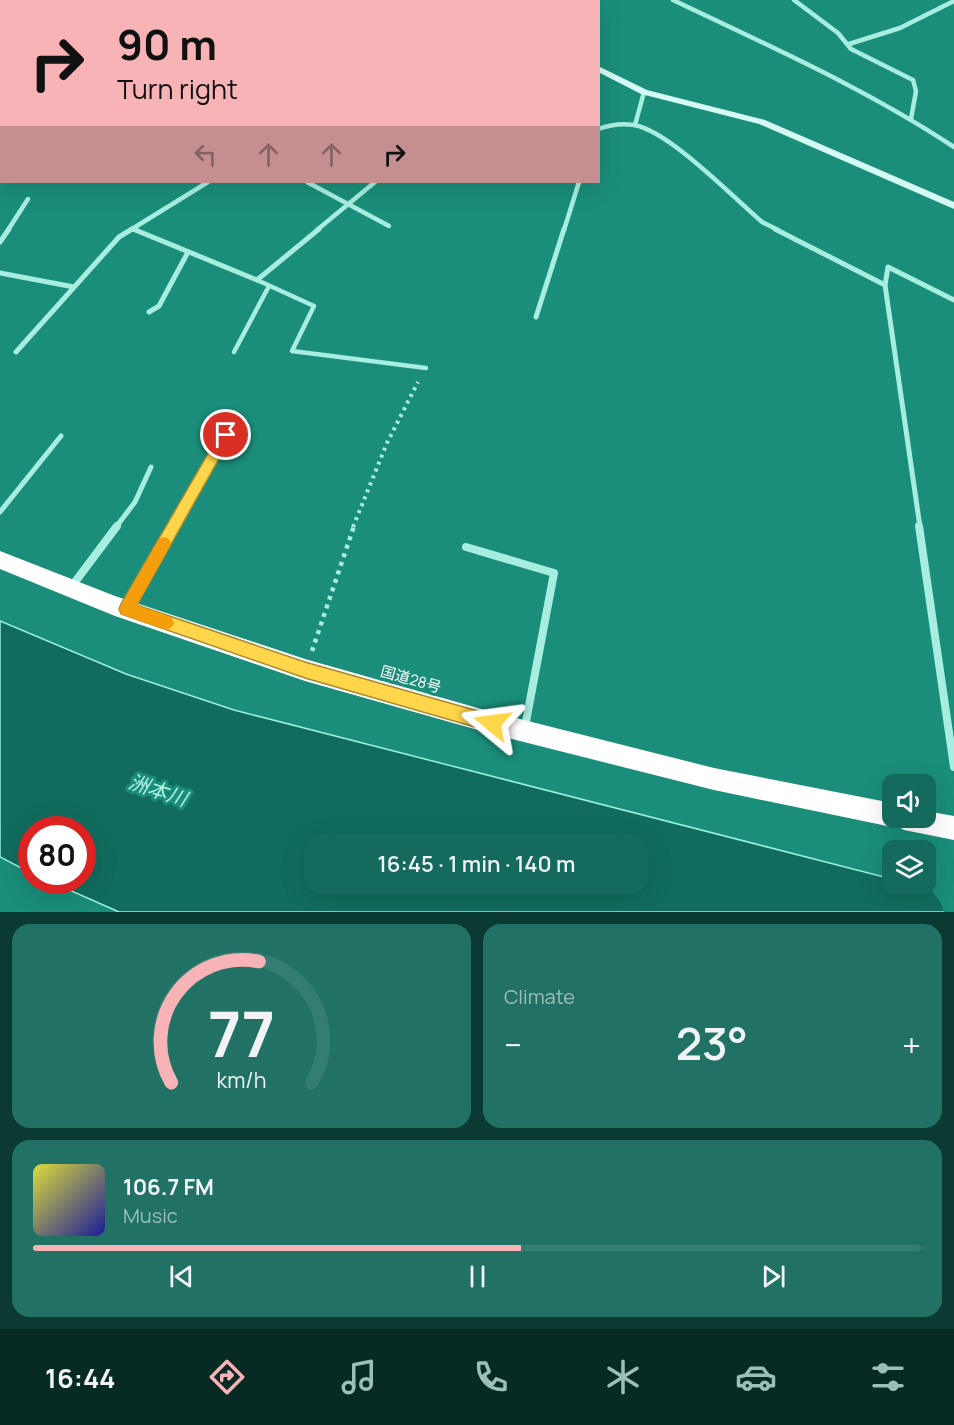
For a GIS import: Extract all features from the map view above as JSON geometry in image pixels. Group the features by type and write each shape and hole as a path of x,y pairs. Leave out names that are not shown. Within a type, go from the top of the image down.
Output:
{"highway":[{"name":"国道28号","path":"0,560 127,609 305,670 524,732 714,778 882,813"},
{"path":"936,824 954,828"}],"street":[{"path":"673,0 854,86 954,147"},
{"path":"794,0 838,33 851,49 913,80 916,91 911,119"},
{"path":"849,44 900,28 954,1"},
{"path":"600,69 644,92 762,122 954,206"},
{"path":"635,125 644,92"},
{"path":"600,128 610,125 635,125 665,137 762,222 885,285"},
{"path":"16,351 118,237 206,183"},
{"path":"309,183 389,226"},
{"path":"132,229 257,280 374,183"},
{"path":"536,317 579,183"},
{"path":"0,242 28,199"},
{"path":"150,312 159,306 188,252"},
{"path":"954,300 888,267 885,285 954,767"},
{"path":"0,273 74,287"},
{"path":"127,609 226,435"},
{"path":"0,512 61,436"},
{"path":"71,588 135,502 151,467"},
{"path":"466,547 554,573 524,732"}],"lane":[{"path":"257,280 314,306 292,351 426,368"},
{"path":"234,352 269,286"}],"path":[{"path":"305,670 351,533 387,443 426,368"}],"water":[{"name":"洲本川","path":"0,621 126,674 234,710 882,876 882,894 936,894 936,888 954,892 954,912 119,912 78,894 96,894 96,816 18,816 18,866 0,857"}],"pier":[{"path":"936,885 954,889 954,912 944,912 934,894"}],"slow traffic":[{"path":"164,544 127,609 166,623"}],"route":[{"path":"226,435 127,609 305,670 492,723"}]}
